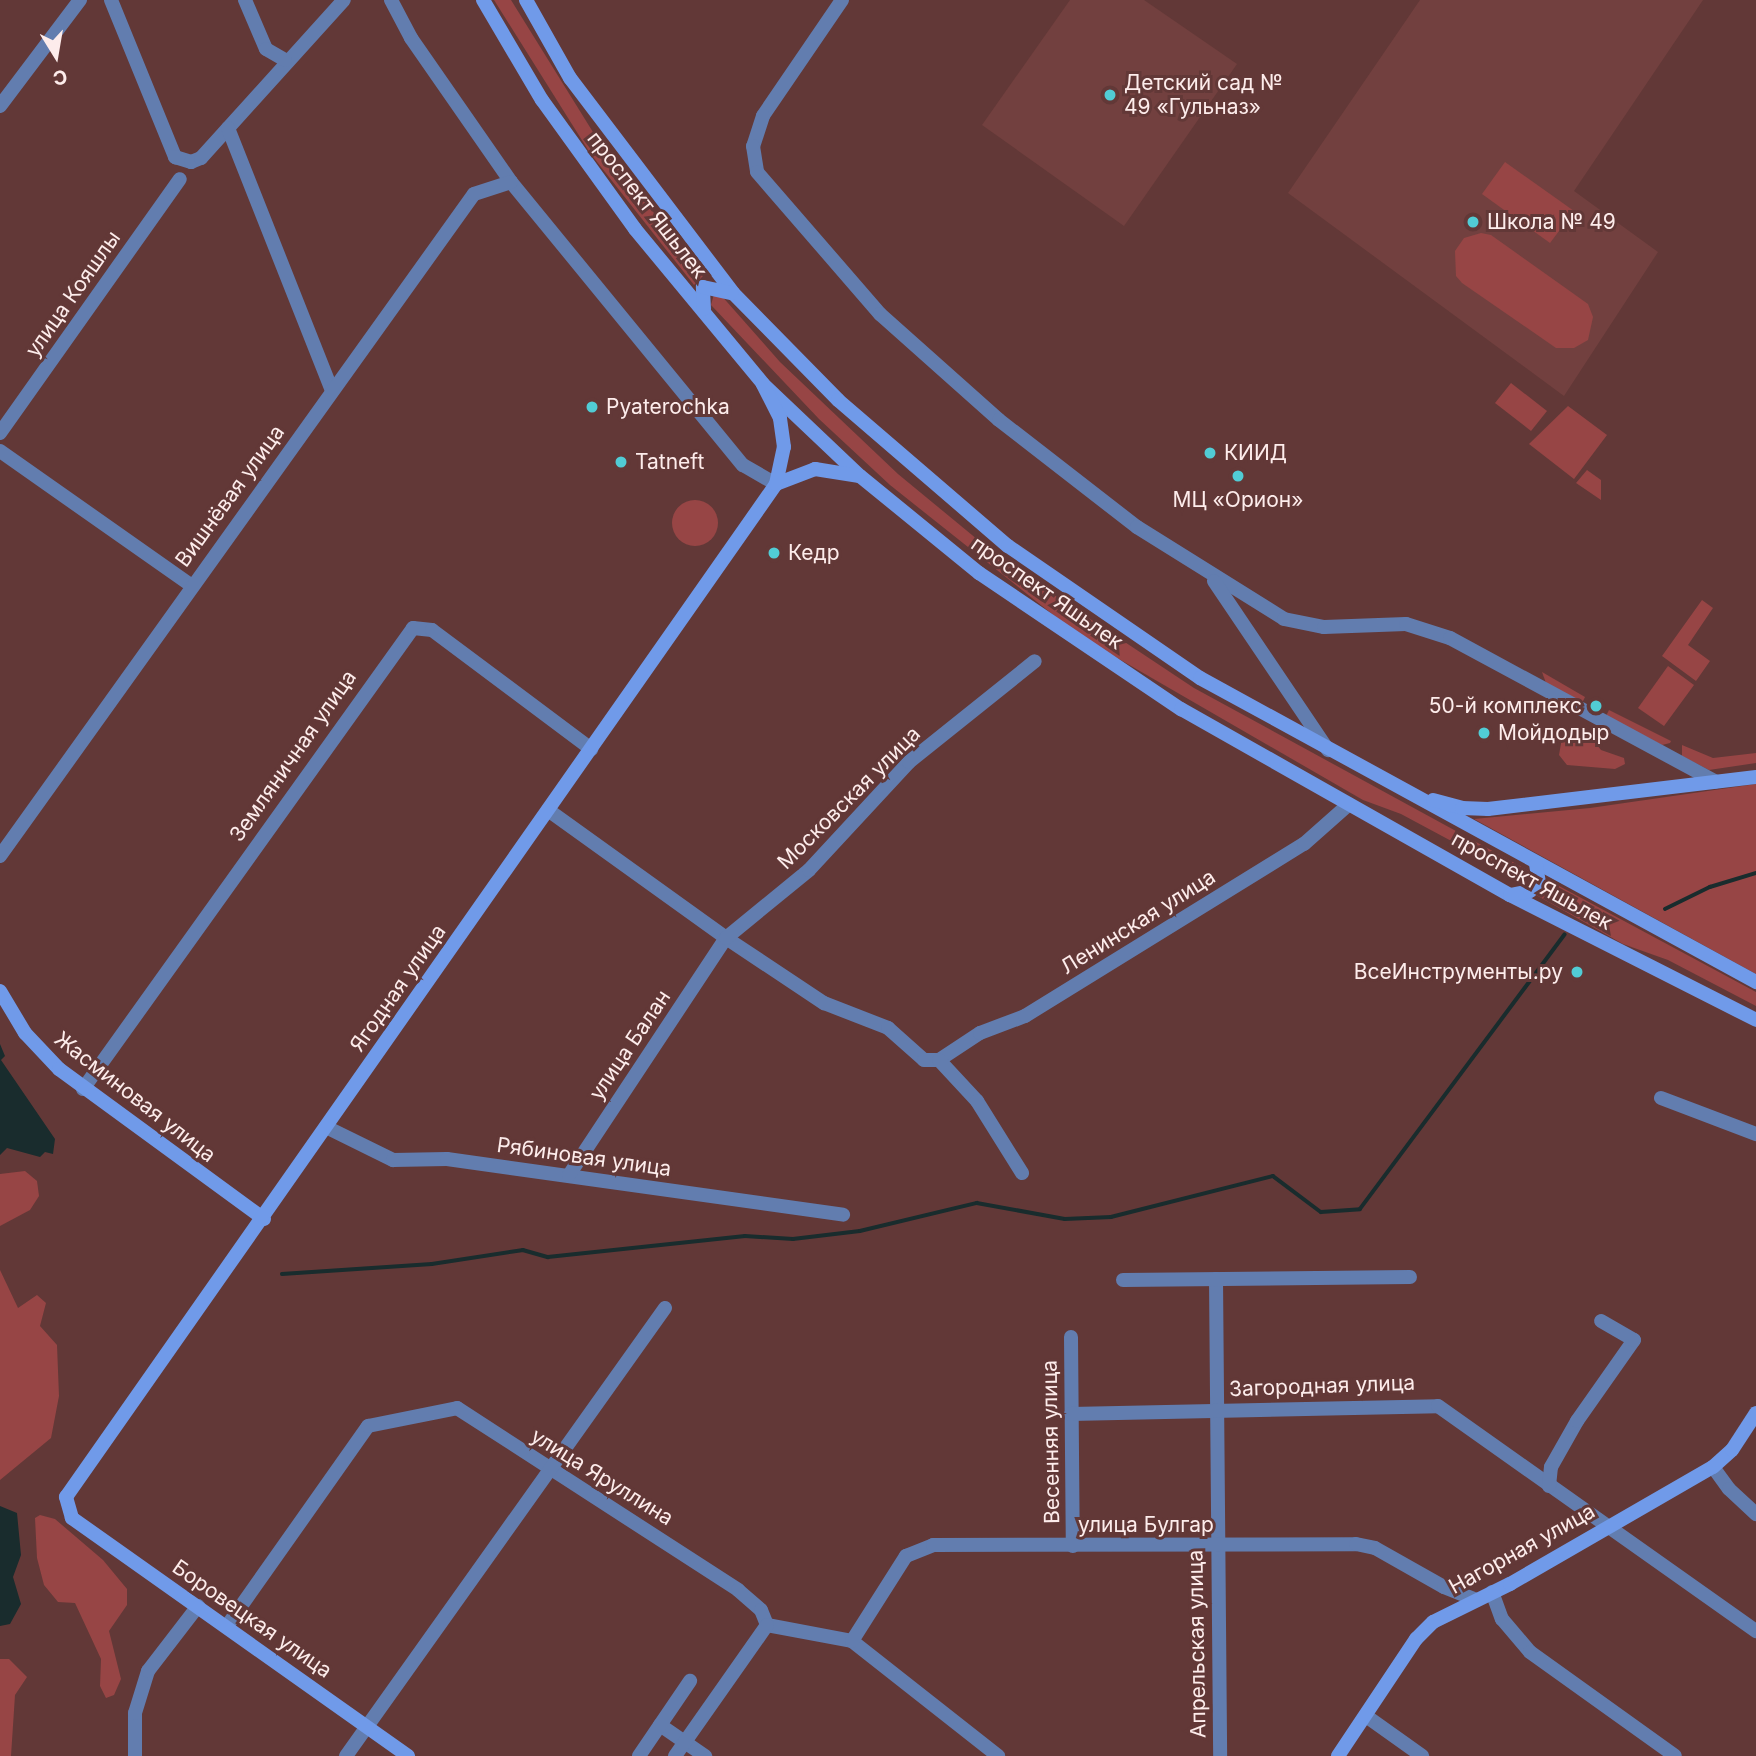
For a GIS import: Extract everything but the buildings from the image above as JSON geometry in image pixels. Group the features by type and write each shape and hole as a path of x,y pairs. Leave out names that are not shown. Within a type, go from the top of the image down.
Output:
{"main road":[{"name":"проспект Яшьлек","path":"483,0 542,100 635,229 763,384 860,476 1060,632 1181,709 1510,895 1756,1020"},
{"name":"проспект Яшьлек","path":"526,0 570,78 733,293 838,400 1008,546 1200,678 1536,865 1756,982"},
{"path":"705,312 703,287 733,293"},
{"path":"763,384 781,428 783,447 776,484"},
{"path":"776,484 815,469 860,476"},
{"name":"Ягодная улица","path":"72,1518 66,1508 70,1487 264,1219 776,484"},
{"path":"1408,792 1462,808 1488,808 1756,777"},
{"path":"1510,895 1530,891 1538,883 1536,865"},
{"name":"Жасминовая улица","path":"0,991 42,1054 83,1089 264,1219"},
{"name":"Нагорная улица","path":"1338,1756 1416,1639 1433,1622 1492,1592 1713,1467 1732,1450 1756,1413"},
{"name":"Боровецкая улица","path":"72,1518 408,1756"}],"street":[{"path":"0,106 80,0"},
{"path":"111,0 175,157 191,162 201,158 285,60 344,0"},
{"path":"245,0 266,49 285,60"},
{"path":"391,0 411,38 511,182 743,465 776,484"},
{"path":"842,0 756,132 753,158 766,187 880,314 999,421 1137,527 1212,577 1299,624 1324,628 1384,621 1450,638 1716,782"},
{"path":"228,128 332,391"},
{"name":"улица Кояшлы","path":"0,433 180,179"},
{"name":"Вишнёвая улица","path":"0,856 474,194 511,182"},
{"path":"0,451 192,586"},
{"path":"1212,577 1328,750"},
{"name":"Земляничная улица","path":"83,1089 413,628 432,630 591,749"},
{"name":"Московская улица","path":"726,938 809,870 909,762 1035,661"},
{"name":"Ленинская улица","path":"939,1060 980,1033 1025,1016 1304,844 1349,804"},
{"path":"548,810 726,938 824,1003 888,1028 925,1060 939,1060 976,1101 1022,1172"},
{"name":"улица Балан","path":"569,1175 726,938"},
{"path":"1661,1098 1756,1134"},
{"name":"Рябиновая улица","path":"326,1127 393,1160 447,1159 843,1215"},
{"path":"1123,1280 1410,1277"},
{"name":"Апрельская улица","path":"1216,1279 1215,1411 1220,1756"},
{"path":"346,1756 665,1308"},
{"path":"1549,1486 1551,1467 1634,1340 1601,1321"},
{"name":"Весенняя улица","path":"1072,1337 1073,1546"},
{"name":"Загородная улица","path":"1071,1414 1426,1404 1438,1406 1756,1631"},
{"name":"улица Яруллина","path":"227,1626 368,1426 457,1408 738,1590 761,1610 767,1625"},
{"path":"1713,1467 1729,1489 1756,1514"},
{"name":"улица Булгар","path":"852,1641 906,1556 919,1547 1356,1544 1375,1548 1444,1587 1476,1600"},
{"path":"1492,1592 1502,1619 1530,1652 1675,1756"},
{"path":"135,1756 135,1713 148,1671 198,1606"},
{"path":"675,1756 767,1625 852,1641 998,1756"},
{"path":"639,1756 690,1681"},
{"path":"1366,1716 1422,1756"},
{"path":"660,1725 705,1756"}],"shaded area":[{"path":"494,0 511,0 601,145 703,276 694,285 590,153"},
{"name":"Детский сад № 49 «Гульназ»","path":"1070,0 1144,0 1237,64 1124,226 982,125"},
{"name":"Школа № 49","path":"1420,0 1703,0 1574,191 1658,252 1564,396 1288,193"},
{"path":"1505,162 1574,211 1550,243 1482,194"},
{"path":"1481,233 1491,235 1588,304 1593,317 1588,340 1574,348 1556,348 1462,283 1456,276 1455,251 1464,238"},
{"path":"714,294 720,294 780,362 898,474 1006,563 1194,688 1531,872 1531,878 1524,880 1401,814 1363,800 1081,637 890,485 819,419 711,305"},
{"path":"1511,383 1547,411 1531,431 1495,403"},
{"path":"1568,406 1607,435 1574,479 1529,444"},
{"path":"1587,470 1601,480 1601,500 1576,483"},
{"path":"695,500 711,507 718,523 711,539 695,546 679,539 672,523 679,507"},
{"path":"1702,600 1713,608 1688,645 1710,661 1696,681 1662,656"},
{"path":"1668,666 1694,685 1664,726 1638,708"},
{"path":"1542,672 1585,697 1582,703 1546,683"},
{"path":"1609,710 1671,741 1670,743 1662,745 1606,716"},
{"path":"1571,727 1575,740 1592,739 1601,750 1624,758 1625,764 1615,769 1567,765 1559,755 1563,732"},
{"path":"1682,745 1713,758 1756,753 1756,763 1709,770 1682,756"},
{"path":"1756,784 1756,974 1474,819 1590,808"},
{"path":"1546,879 1756,992 1756,1006 1668,960 1623,944 1536,895"},
{"path":"25,1171 37,1181 39,1196 30,1210 0,1226 0,1174"},
{"path":"0,1270 18,1308 37,1295 46,1303 40,1326 57,1345 59,1396 51,1438 0,1480"},
{"path":"40,1515 55,1519 103,1560 127,1589 127,1605 109,1631 121,1679 114,1695 106,1698 100,1686 101,1659 75,1603 58,1602 44,1585 37,1558 35,1518"},
{"path":"0,1659 9,1659 27,1677 15,1695 11,1756 0,1756"}],"water":[{"path":"0,1044 5,1056 1,1060 55,1139 53,1154 45,1152 40,1157 7,1148 0,1155"},
{"path":"0,1506 17,1513 21,1555 13,1577 21,1604 10,1624 0,1626"}],"waterway":[{"path":"1665,909 1710,887 1756,873"},
{"path":"282,1274 432,1264 523,1250 548,1257 745,1236 793,1239 860,1231 977,1203 1065,1219 1111,1217 1273,1176 1321,1212 1360,1209 1564,935"}],"place":[{"name":"Детский сад № 49 «Гульназ»","path":"1110,95"},
{"name":"Школа № 49","path":"1473,222"},
{"name":"Pyaterochka","path":"592,407"},
{"name":"КИИД","path":"1210,453"},
{"name":"Tatneft","path":"621,462"},
{"name":"МЦ «Орион»","path":"1238,476"},
{"name":"Кедр","path":"774,553"},
{"name":"50-й комплекс","path":"1596,706"},
{"name":"Мойдодыр","path":"1484,733"},
{"name":"ВсеИнструменты.ру","path":"1577,972"}]}
